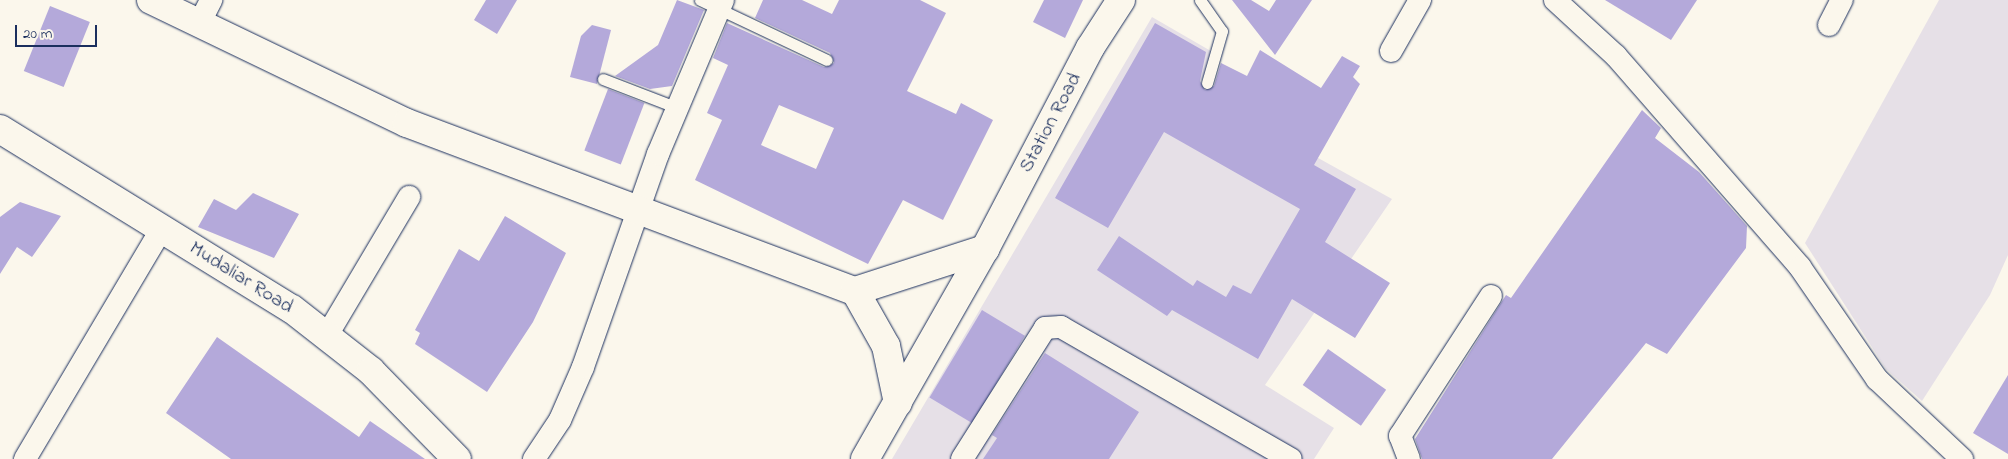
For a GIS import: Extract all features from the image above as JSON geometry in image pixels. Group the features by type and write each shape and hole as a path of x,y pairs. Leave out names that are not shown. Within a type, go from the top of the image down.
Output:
{"street":[{"path":"151,0 205,11 407,123 640,208 855,291 985,249"},
{"name":"Station Road","path":"865,459 985,249 1090,48 1121,0"},
{"path":"1391,51 1420,0"},
{"path":"1555,0 1616,56 1800,267 1877,379 1962,459"},
{"path":"1829,25 1842,0"},
{"path":"534,459 560,420 583,367 678,108 714,3"},
{"name":"Mudaliar Road","path":"0,129 292,309 371,372 457,459"},
{"path":"326,337 409,197"},
{"path":"25,459 162,228"},
{"path":"855,291 886,346 898,403"},
{"path":"1409,459 1400,436 1492,296"},
{"path":"962,459 1045,328 1061,327 1292,459"}],"lane":[{"path":"1200,0 1222,31 1207,83"},
{"path":"714,3 826,60"},
{"path":"603,79 678,108"}],"shaded area":[{"path":"1939,0 2008,0 2008,255 1990,295 1922,401 1886,369 1805,243"},
{"path":"1152,17 1216,54 1196,90 1392,199 1265,385 1334,428 1314,459 892,459"}],"building":[{"path":"486,0 517,0 497,34 474,20"},
{"path":"677,0 704,10 672,86 650,89 615,76 658,45"},
{"path":"763,0 802,0 832,14 839,0 920,0 946,13 907,91 956,114 961,103 993,120 943,220 903,200 868,264 695,180 722,120 707,113 728,65 713,58 727,23 824,67 834,63 830,53 755,18","holes":["779,105 834,128 816,169 761,145"]},
{"path":"1044,0 1083,0 1065,38 1033,22"},
{"path":"1232,0 1251,0 1269,11 1276,0 1312,0 1275,55"},
{"path":"1605,0 1697,0 1671,40"},
{"path":"50,6 90,22 64,87 24,71"},
{"path":"1155,23 1206,52 1200,81 1205,90 1214,86 1221,63 1247,76 1260,50 1321,88 1342,56 1360,66 1353,77 1360,84 1314,165 1356,189 1325,242 1390,283 1355,338 1292,299 1258,359 1172,310 1167,316 1097,270 1119,236 1193,286 1197,280 1226,297 1233,285 1251,294 1300,209 1164,132 1108,228 1055,198"},
{"path":"592,25 611,30 597,84 570,77 581,36"},
{"path":"608,89 644,103 621,165 584,151"},
{"path":"1642,110 1661,128 1655,138 1699,172 1747,226 1746,248 1667,354 1646,343 1552,459 1422,459 1415,439 1506,295 1511,298"},
{"path":"253,193 299,214 274,258 198,227 214,199 236,210"},
{"path":"20,202 61,216 32,257 17,247 0,274 0,217"},
{"path":"505,216 566,253 533,322 487,392 415,344 420,333 415,330 459,249 479,261"},
{"path":"982,310 1025,336 972,423 929,397"},
{"path":"217,337 359,437 370,421 425,459 231,459 166,413"},
{"path":"1328,349 1386,390 1361,426 1303,385"},
{"path":"1045,353 1139,412 1109,459 983,459 997,438 992,435"},
{"path":"2008,375 2008,454 1973,433"}]}
